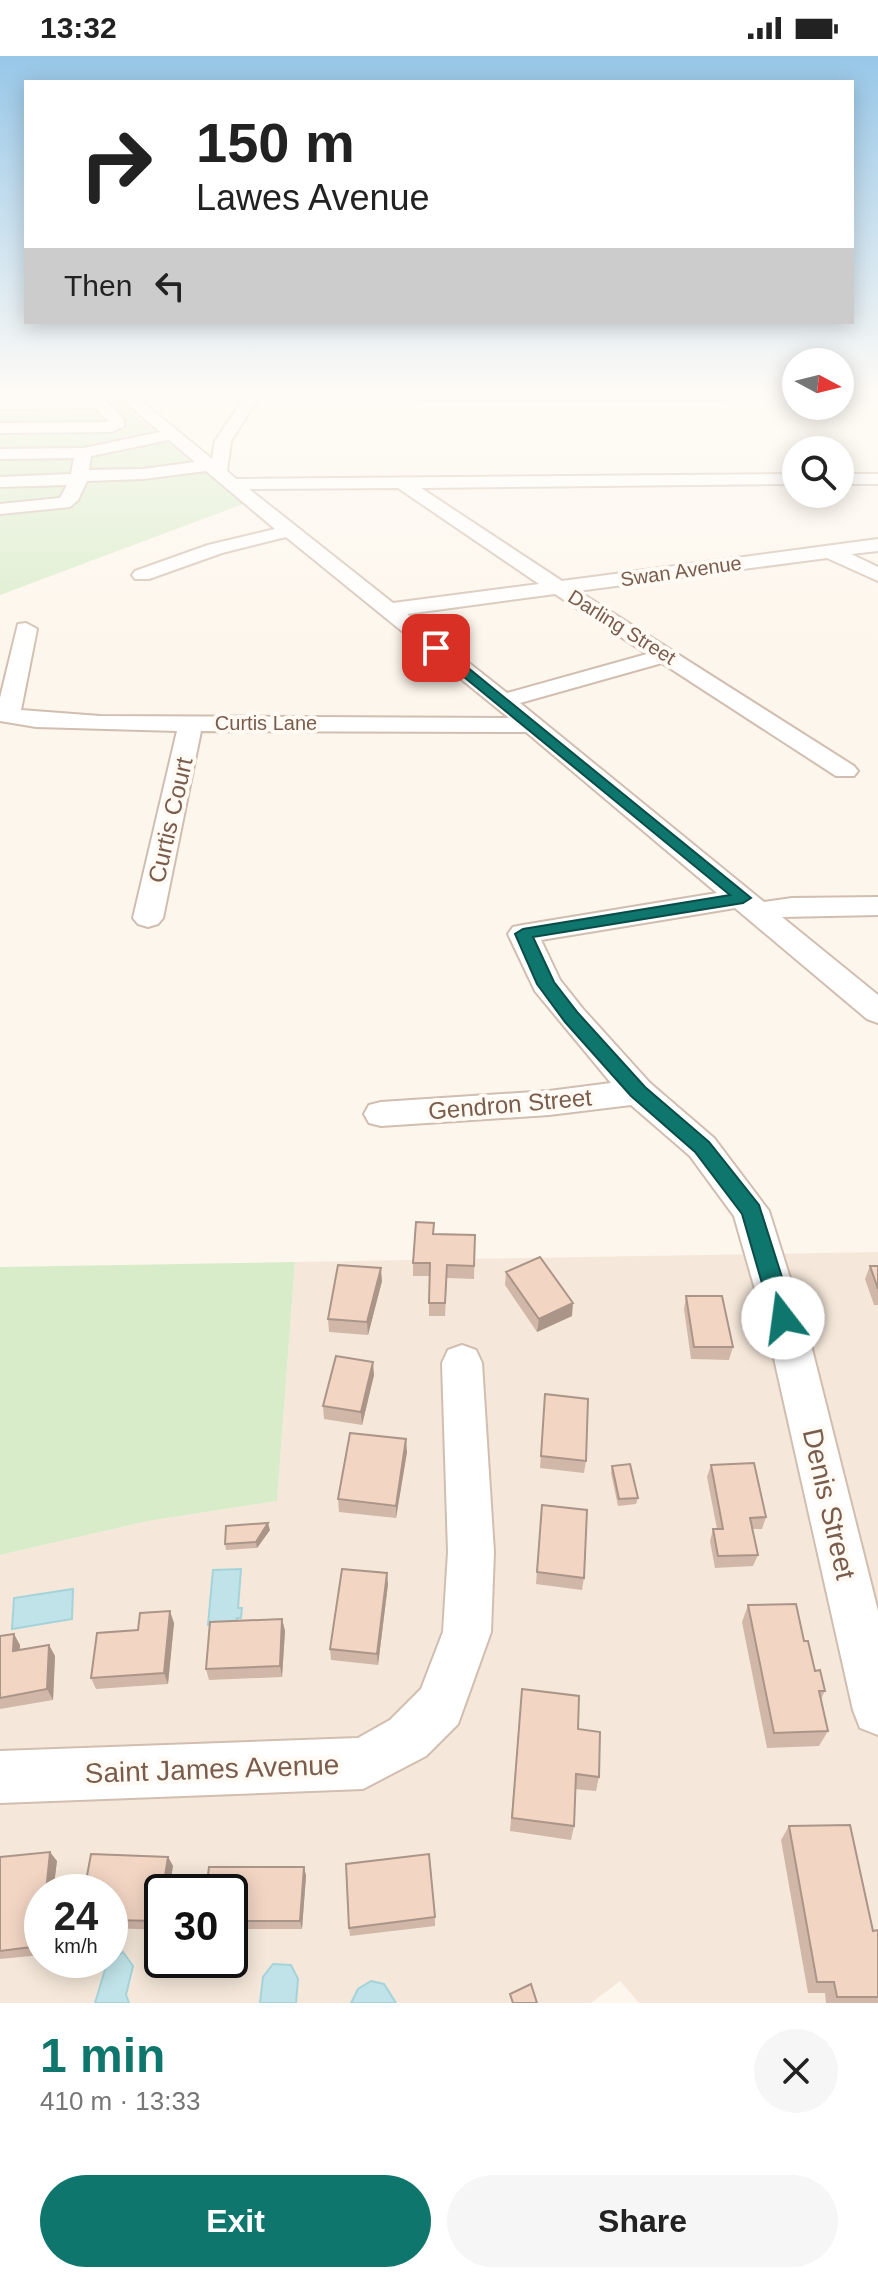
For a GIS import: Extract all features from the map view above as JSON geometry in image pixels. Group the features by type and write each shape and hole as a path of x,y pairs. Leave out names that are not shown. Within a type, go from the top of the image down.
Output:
{"street":[{"path":"0,509 64,503 69,500 75,486"},
{"path":"236,486 752,905 878,1012"},
{"name":"Darling Street","path":"407,486 845,771"},
{"path":"142,575 215,549 289,531"},
{"name":"Swan Avenue","path":"389,610 878,545"},
{"path":"829,551 878,575"},
{"path":"4,714 26,629"},
{"path":"503,701 667,655"},
{"name":"Curtis Lane","path":"4,714 57,721 532,725"},
{"name":"Curtis Court","path":"148,918 191,723"},
{"path":"752,905 878,906"},
{"name":"Denis Street","path":"752,905 523,934 546,984 572,1017 638,1092 702,1147 751,1211 791,1345 878,1710"},
{"name":"Gendron Street","path":"381,1114 549,1103 638,1092"},
{"name":"Saint James Avenue","path":"0,1777 363,1763 408,1738 440,1706 467,1632 471,1552 462,1363"}],"shaded area":[{"path":"878,1252 878,2003 639,2003 620,1981 591,2003 0,2003 0,1555 148,1521 277,1501 295,1262"}],"green space":[{"path":"0,486 221,486 243,504 0,595"},
{"path":"295,1262 277,1501 148,1521 0,1555 0,1267"}],"water":[{"path":"241,1569 238,1608 242,1608 241,1618 237,1618 236,1624 208,1625 213,1570"},
{"path":"73,1589 72,1619 12,1629 14,1598"},
{"path":"128,1959 133,1966 126,1995 129,2003 95,2003 102,1978 128,1978"},
{"path":"273,1964 291,1965 298,1979 296,2003 260,2003 263,1977"},
{"path":"371,1981 384,1984 396,2003 351,2003 358,1989"}],"building":[{"path":"416,1222 434,1223 433,1234 475,1235 474,1266 447,1265 445,1303 429,1303 430,1263 413,1263"},
{"path":"540,1257 573,1303 539,1319 506,1272"},
{"path":"338,1265 381,1268 367,1322 328,1319"},
{"path":"870,1266 878,1266 878,1289"},
{"path":"686,1296 722,1296 733,1347 694,1347"},
{"path":"336,1356 373,1362 361,1412 323,1406"},
{"path":"545,1394 588,1399 586,1461 541,1456"},
{"path":"350,1433 406,1439 396,1506 338,1499"},
{"path":"754,1463 766,1517 750,1518 758,1555 718,1556 713,1529 723,1529 711,1465"},
{"path":"630,1464 638,1498 619,1499 612,1466"},
{"path":"542,1505 587,1510 584,1578 537,1572"},
{"path":"268,1523 256,1542 225,1544 226,1526"},
{"path":"342,1569 387,1573 377,1654 330,1649"},
{"path":"796,1604 804,1641 808,1641 815,1671 820,1670 825,1691 819,1691 828,1731 774,1733 748,1605"},
{"path":"170,1611 164,1673 91,1678 97,1633 138,1630 140,1613"},
{"path":"282,1619 280,1666 206,1669 210,1622"},
{"path":"14,1634 13,1651 49,1645 47,1689 0,1698 0,1636"},
{"path":"522,1689 579,1696 578,1729 600,1732 599,1777 576,1774 574,1826 512,1818"},
{"path":"850,1825 873,1931 878,1930 878,1997 837,1997 834,1982 817,1982 789,1826"},
{"path":"50,1852 48,1874 24,1874 24,1948 0,1951 0,1857"},
{"path":"91,1854 168,1857 165,1874 144,1874 144,1921 128,1920 128,1874 87,1874"},
{"path":"429,1854 435,1917 349,1928 346,1864"},
{"path":"209,1867 304,1867 300,1921 248,1921 248,1874 208,1874"},
{"path":"531,1984 537,2003 513,2003 510,1994"}],"route":[{"path":"436,648 743,898 523,934 546,984 572,1017 638,1092 702,1147 751,1211 783,1318"}]}
